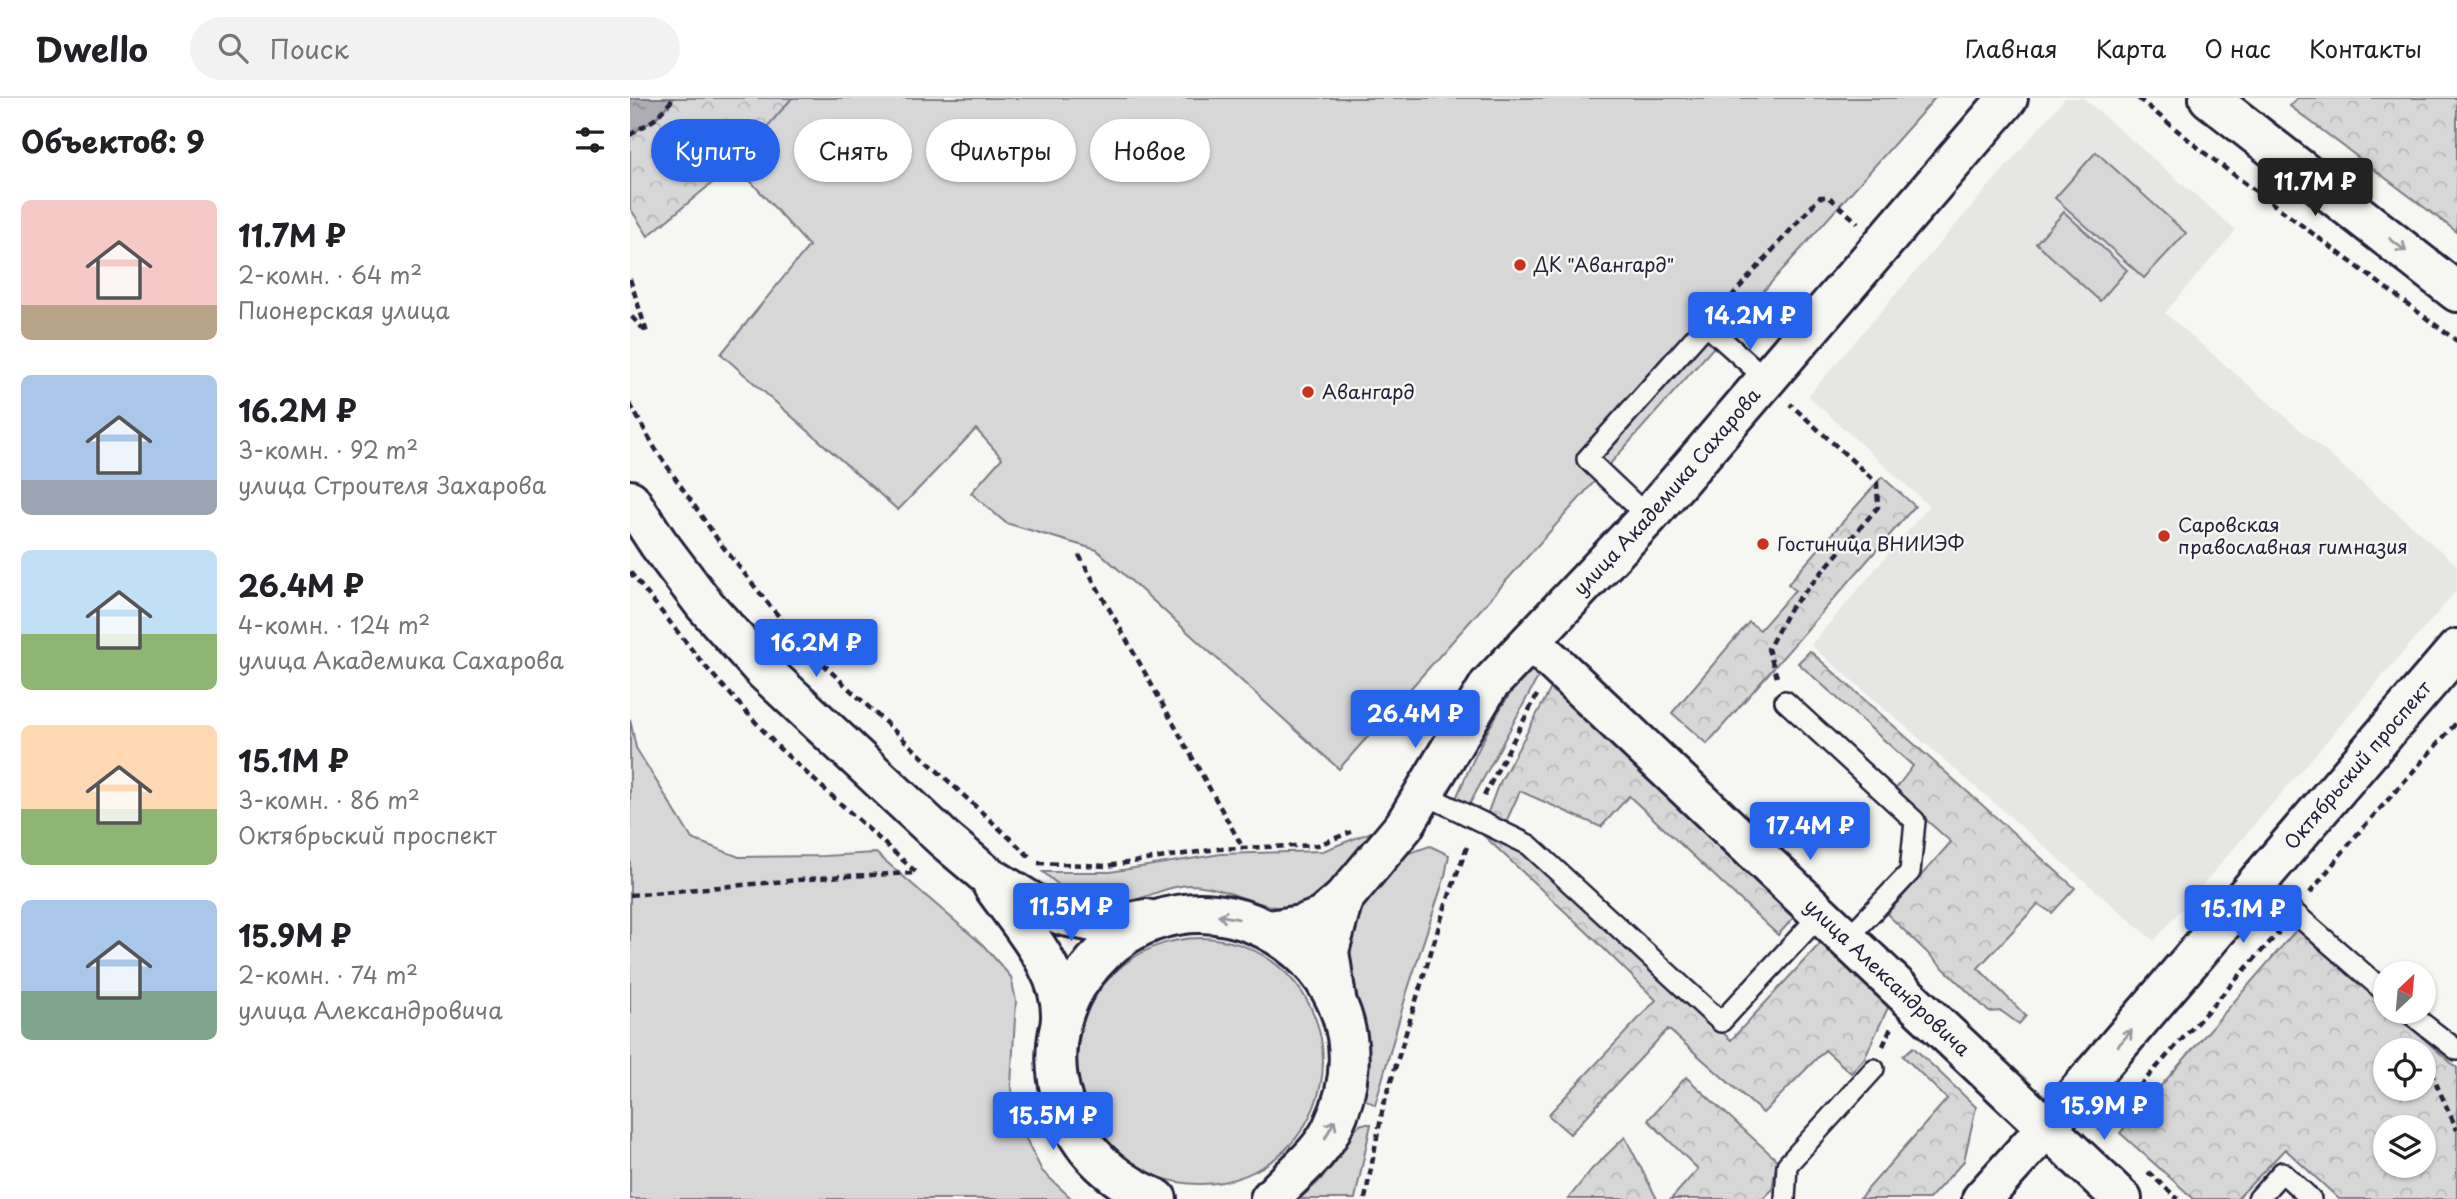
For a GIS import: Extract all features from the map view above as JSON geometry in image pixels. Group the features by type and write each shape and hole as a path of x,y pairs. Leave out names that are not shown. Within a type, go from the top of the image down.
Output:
{"street":[{"name":"улица Академика Сахарова","path":"1270,930 1301,925 1322,917 1343,899 1404,826 1489,685 1648,517 1775,389 2008,98"},
{"path":"2209,98 2457,292"},
{"path":"630,500 704,604 764,671 984,873 1038,905 1064,916 1111,926 1148,918 1163,919"},
{"name":"улица Александровича","path":"1531,641 2122,1199"},
{"name":"Октябрьский проспект","path":"1982,1199 2046,1129 2457,649"},
{"path":"984,873 1035,942 1053,980 1059,997 1061,1019 1058,1038"},
{"name":"улица Академика Сахарова","path":"1246,1199 1278,1190 1312,1157 1332,1130 1344,1098 1349,1065 1346,1031 1336,998 1329,951 1343,899"},
{"name":"улица Академика Сахарова","path":"1157,1199 1132,1188 1107,1171 1087,1149 1071,1124 1061,1097 1056,1067 1058,1038 1065,1010 1076,985 1093,963 1137,929 1163,919 1184,915 1218,914 1250,921 1290,943 1324,977 1336,998"}],"lane":[{"path":"1648,517 1587,459 1706,325 1775,389"},
{"path":"1424,794 1529,845 1721,1022 1834,927 1910,872 1915,821 1785,701"},
{"path":"2258,881 2373,982"},
{"path":"2423,1024 2457,1050"},
{"path":"1785,1199 1787,1165 1874,1069"},
{"path":"2258,1199 2282,1172 2311,1199"}],"path":[{"path":"630,135 655,119 674,98"},
{"path":"2138,98 2206,154 2457,341"},
{"path":"1706,325 1824,195 1864,228"},
{"path":"630,279 647,333 630,315"},
{"path":"1775,389 1877,483 1878,507 1789,610 1768,649 1785,701"},
{"path":"630,404 656,450 720,543 775,612 830,671 1038,863 1107,866 1217,849 1318,845 1353,831"},
{"path":"1079,555 1243,848"},
{"path":"630,572 704,665 779,748 918,873 844,876 630,895"},
{"path":"1364,1199 1383,1107 1444,910 1485,796 1539,692"},
{"path":"2436,1082 2457,1130"}],"shaded area":[{"name":"Саровская православная гимназия","path":"2065,98 2083,98 2236,230 2165,313 2457,565 2457,590 2154,941 1811,645 1929,506 1808,396"}],"green space":[{"path":"674,98 792,98 774,119 655,119"},
{"name":"Авангард","path":"792,98 1935,98 1339,769 1097,550 1006,523 971,493 1002,458 976,429 898,510 721,354 809,246 751,182 780,182 780,119 774,119"},
{"path":"2297,98 2457,98 2457,232 2290,106"},
{"path":"651,122 651,182 713,182 648,236 630,208 630,135"},
{"path":"2096,152 2186,233 2144,278 2055,198"},
{"path":"2064,212 2127,270 2100,301 2036,243"},
{"path":"1882,477 1915,506 1707,744 1672,713 1749,622 1760,630 1795,590 1788,584"},
{"path":"1810,651 2075,888 2052,913 2038,904 1978,968 2026,1016 2019,1024 2001,1011 1989,1012 1887,914 1951,842 1894,791 1913,766 1798,663"},
{"path":"1538,658 1544,666 1467,809 1454,803 1501,708"},
{"path":"1557,677 1804,906 1778,935 1629,796 1601,827 1520,791 1506,822 1487,815 1497,788"},
{"path":"630,719 636,748 692,839 739,857 876,853 983,945 1011,977 1016,1001 1011,1085 1018,1123 1042,1171 1072,1199 630,1199"},
{"path":"1371,832 1326,892 1309,904 1294,907 1265,905 1205,886 1190,885 1167,889 1121,904 1097,904 1075,896 1043,872 1110,872 1221,854 1323,851"},
{"path":"1482,834 1527,855 1731,1040 1827,936 1893,997 1864,1059 1851,1073 1825,1050 1763,1113 1668,1029 1570,1134 1548,1115 1656,1000"},
{"path":"1430,846 1449,855 1445,876 1407,992 1375,1105 1365,1099 1368,1067 1342,952 1354,920 1381,884 1406,854"},
{"path":"2298,928 2373,994 2373,1024 2407,1024 2423,1038 2373,1038 2373,1101 2436,1101 2436,1050 2457,1068 2457,1199 2339,1199 2285,1149 2237,1199 2194,1199 2120,1133"},
{"path":"1200,938 1247,948 1268,959 1287,974 1302,993 1313,1014 1323,1061 1313,1108 1302,1129 1287,1148 1268,1163 1247,1174 1200,1184 1153,1174 1132,1163 1113,1148 1098,1129 1087,1108 1077,1061 1087,1014 1098,993 1113,974 1132,959 1153,948"},
{"path":"1913,1047 1976,1107 1964,1161 1929,1199 1859,1199 1947,1099 1903,1056"},
{"path":"1686,1077 1777,1160 1772,1190 1763,1199 1671,1199 1698,1169 1648,1120"},
{"path":"1362,1124 1371,1124 1355,1199 1299,1199 1330,1169 1352,1132"},
{"path":"1625,1137 1657,1199 1568,1199 1592,1169"}],"water":[{"path":"630,98 674,98 655,119 651,119 630,135"}],"place":[{"name":"ДК \"Авангард\"","path":"1520,265"},
{"name":"Авангард","path":"1308,392"},
{"name":"Саровская православная гимназия","path":"2164,536"},
{"name":"Гостиница ВНИИЭФ","path":"1763,544"}]}
